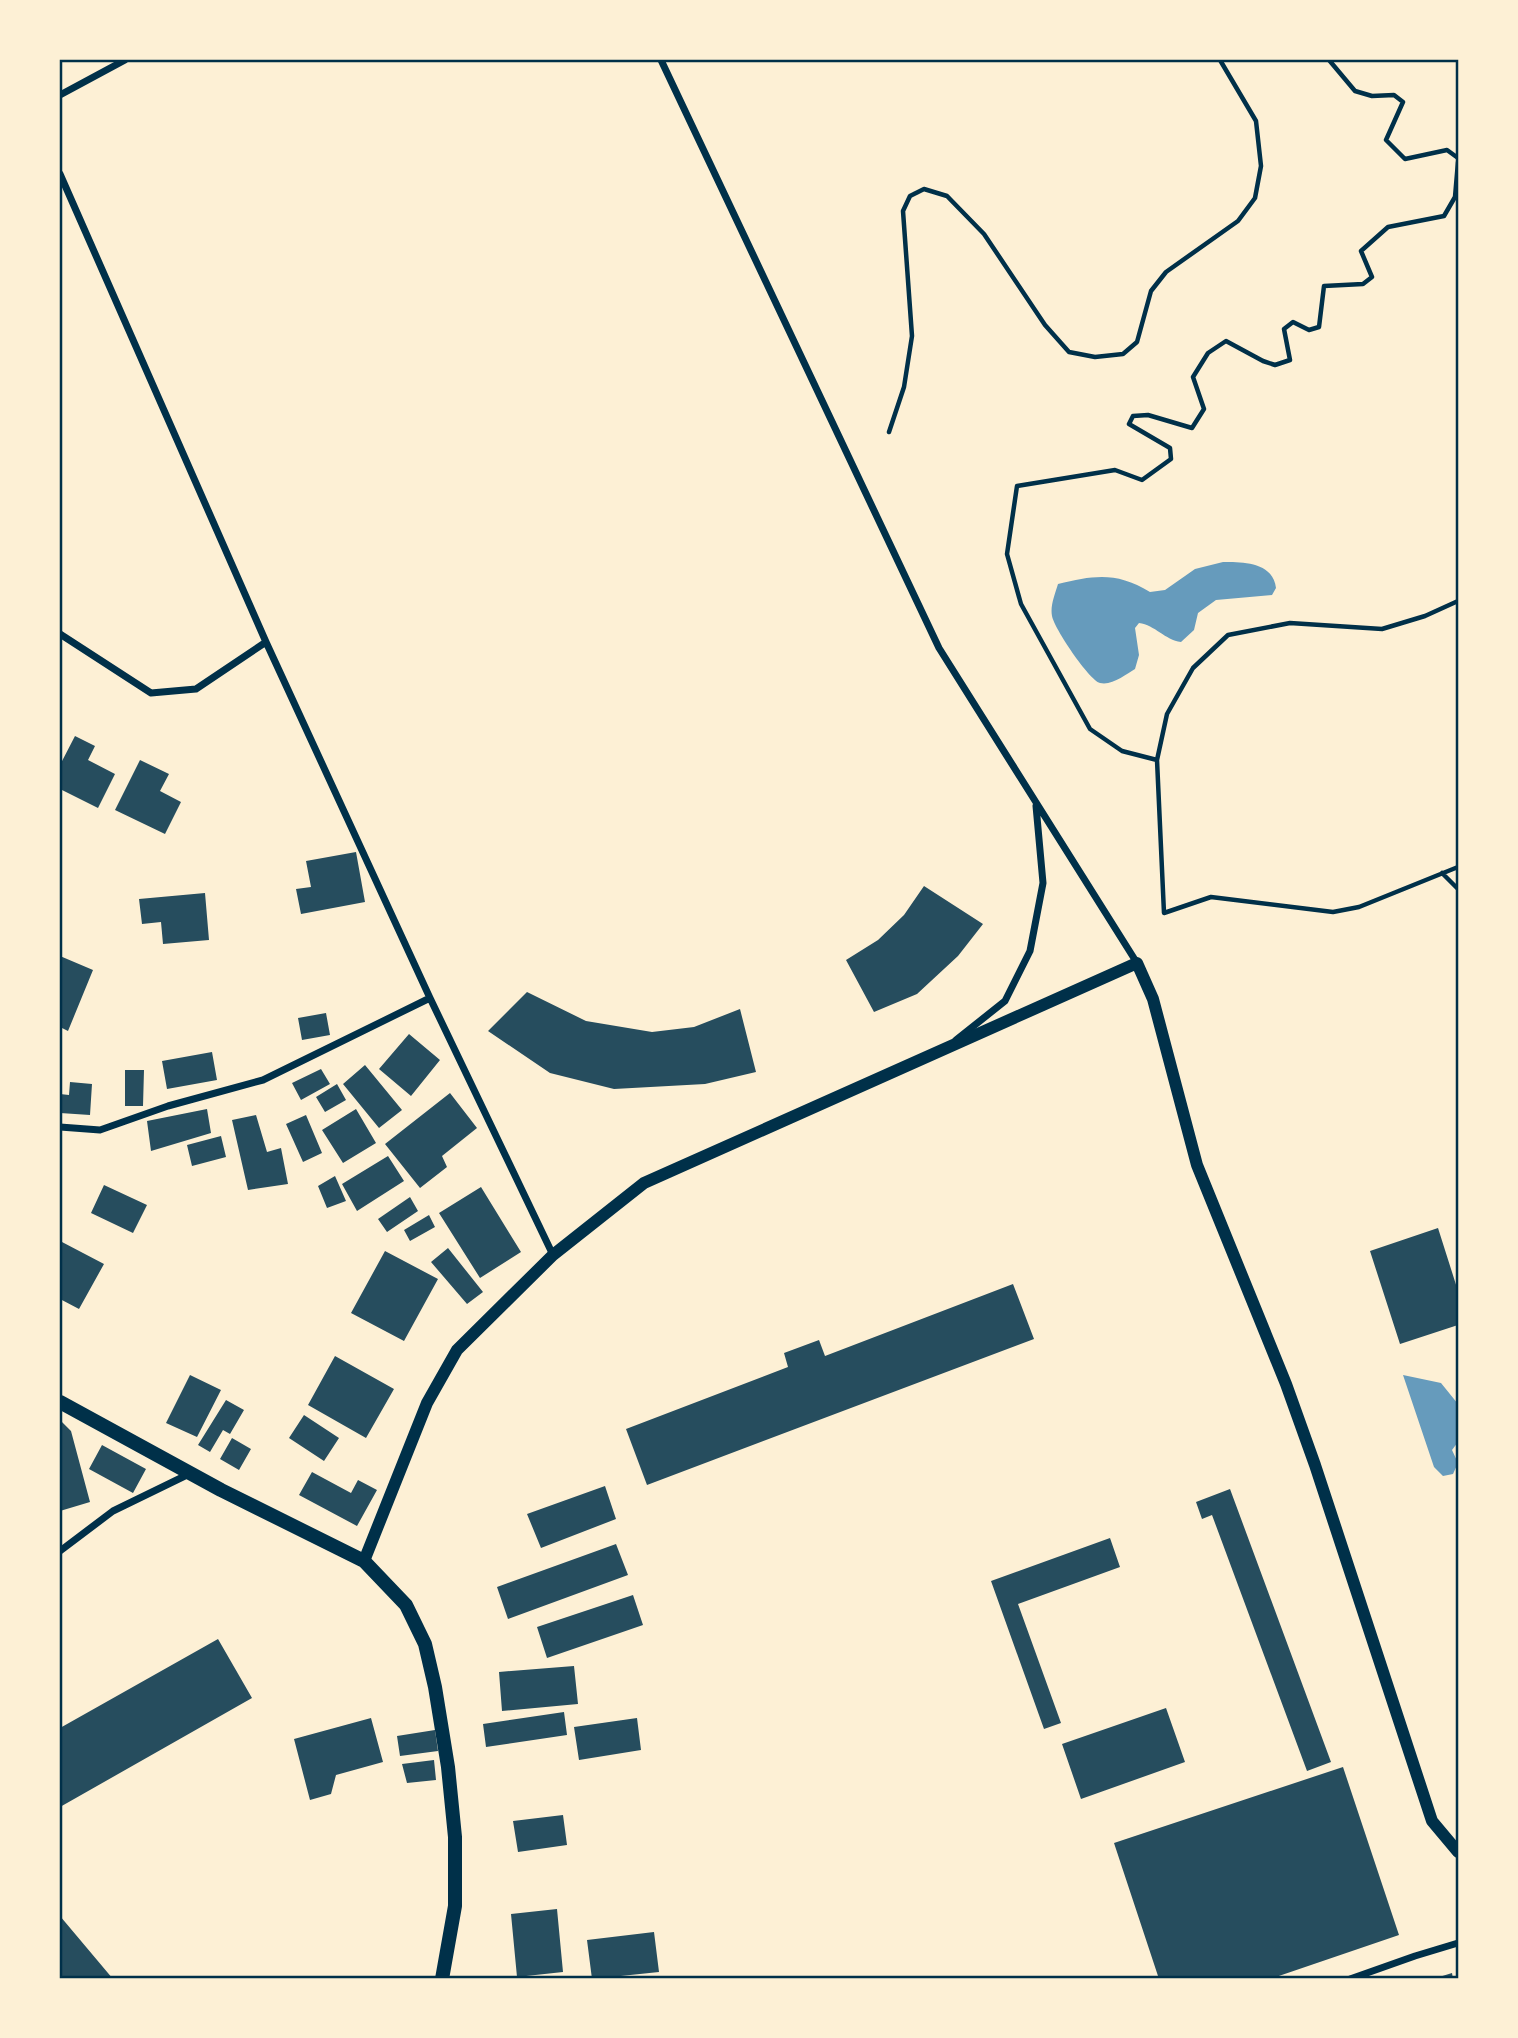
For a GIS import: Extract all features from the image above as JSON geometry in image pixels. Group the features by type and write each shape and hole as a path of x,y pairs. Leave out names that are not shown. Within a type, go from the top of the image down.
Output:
{"main road":[{"path":"60,1402 190,1474 364,1560 406,1605 425,1644 435,1687 448,1767 455,1837 455,1906 442,1979"}],"street":[{"path":"60,95 125,60"},
{"path":"661,60 939,648 1137,963 1153,999 1197,1165 1286,1384 1432,1821 1458,1852"},
{"path":"60,174 266,642 430,998 553,1255"},
{"path":"60,634 151,693 195,689 266,642"},
{"path":"945,1049 1005,1000 1030,951 1043,883 1036,803"},
{"path":"364,1560 427,1403 457,1350 553,1255 645,1182 1137,963"},
{"path":"60,1127 100,1130 167,1106 263,1080 430,998"},
{"path":"60,1550 113,1511 190,1474"},
{"path":"1350,1979 1458,1943"}],"path":[{"path":"889,432 904,387 912,336 903,211 909,195 924,190 947,196 984,233 1045,325 1069,352 1095,358 1123,354 1137,342 1151,291 1166,272 1238,221 1255,198 1261,166 1256,121 1220,60"},
{"path":"1157,760 1122,751 1090,729 1021,604 1007,554 1017,486 1115,470 1142,480 1171,459 1170,448 1129,424 1133,416 1148,415 1192,428 1204,409 1193,377 1208,353 1226,341 1275,365 1290,360 1284,328 1293,322 1309,330 1319,327 1324,286 1363,284 1372,276 1361,251 1388,227 1444,216 1455,197 1458,160 1447,150 1405,159 1386,140 1403,102 1394,95 1372,96 1355,91 1329,60"},
{"path":"1458,601 1425,616 1382,629 1290,623 1228,635 1193,668 1167,714 1157,760 1164,913 1211,897 1333,912 1359,907 1458,867"},
{"path":"1442,873 1458,889"}],"water":[{"path":"1223,562 1248,563 1263,568 1274,579 1276,588 1272,595 1216,600 1198,613 1194,630 1181,642 1139,623 1135,628 1139,655 1135,669 1109,683 1100,683 1088,673 1054,622 1052,604 1058,584 1106,577 1127,581 1150,592 1165,590 1195,569"},
{"path":"1403,1375 1441,1383 1458,1404 1458,1442 1452,1450 1458,1463 1453,1474 1443,1476 1434,1467"}],"building":[{"path":"75,736 95,746 88,760 115,774 98,808 60,789 60,765"},
{"path":"140,760 169,774 160,791 181,802 165,834 115,810"},
{"path":"356,852 365,902 301,914 296,889 311,887 306,861"},
{"path":"924,886 983,924 958,956 917,994 874,1012 846,960 878,940 904,915"},
{"path":"205,893 209,940 163,944 161,922 142,924 139,899"},
{"path":"60,956 93,970 68,1031 60,1027"},
{"path":"527,992 586,1021 652,1032 694,1027 740,1009 756,1072 705,1084 614,1089 550,1073 488,1031"},
{"path":"326,1013 330,1035 302,1040 298,1018"},
{"path":"409,1034 440,1060 411,1096 379,1069"},
{"path":"212,1052 217,1080 167,1089 162,1061"},
{"path":"365,1065 402,1110 379,1128 343,1084"},
{"path":"321,1069 330,1084 301,1100 292,1083"},
{"path":"125,1070 144,1070 143,1106 125,1106"},
{"path":"70,1082 92,1084 90,1115 60,1113 60,1094 69,1095"},
{"path":"337,1084 346,1100 325,1112 316,1097"},
{"path":"450,1093 477,1128 442,1156 447,1167 420,1188 385,1144"},
{"path":"207,1109 211,1133 151,1151 147,1121"},
{"path":"356,1109 376,1143 343,1163 322,1130"},
{"path":"256,1115 267,1152 281,1148 288,1184 248,1190 232,1120"},
{"path":"306,1115 322,1153 303,1162 286,1124"},
{"path":"221,1136 226,1157 192,1166 187,1145"},
{"path":"388,1156 404,1181 357,1211 342,1184"},
{"path":"335,1176 346,1201 327,1208 318,1186"},
{"path":"104,1185 147,1205 133,1233 91,1213"},
{"path":"481,1187 521,1252 480,1278 439,1213"},
{"path":"410,1197 418,1211 387,1232 378,1219"},
{"path":"429,1215 435,1227 410,1241 404,1230"},
{"path":"1438,1228 1458,1291 1458,1325 1400,1344 1370,1251"},
{"path":"62,1242 104,1264 79,1309 60,1299"},
{"path":"448,1248 483,1292 467,1304 431,1262"},
{"path":"385,1251 438,1279 404,1341 351,1313"},
{"path":"1013,1284 1034,1339 647,1485 626,1429 788,1367 784,1353 819,1340 825,1356"},
{"path":"335,1356 394,1389 366,1438 308,1405"},
{"path":"190,1375 221,1390 197,1437 166,1423"},
{"path":"226,1400 244,1410 230,1434 223,1430 210,1452 198,1445"},
{"path":"304,1415 339,1438 324,1461 289,1438"},
{"path":"60,1420 71,1431 90,1502 60,1511"},
{"path":"232,1438 251,1449 239,1470 220,1459"},
{"path":"102,1445 146,1469 133,1493 89,1469"},
{"path":"312,1472 351,1493 358,1480 377,1490 357,1526 299,1495"},
{"path":"605,1486 616,1519 541,1548 527,1514"},
{"path":"1230,1489 1331,1762 1307,1771 1212,1515 1202,1519 1196,1502"},
{"path":"1110,1538 1120,1567 1018,1604 1061,1723 1044,1729 991,1581"},
{"path":"616,1544 628,1575 508,1619 497,1587"},
{"path":"633,1595 643,1625 547,1658 537,1627"},
{"path":"218,1639 252,1698 60,1807 60,1728"},
{"path":"574,1666 578,1704 502,1711 499,1672"},
{"path":"1166,1708 1185,1762 1081,1799 1062,1744"},
{"path":"564,1712 567,1735 486,1747 483,1724"},
{"path":"371,1718 383,1762 336,1775 331,1794 310,1800 294,1739"},
{"path":"637,1718 641,1750 579,1760 574,1727"},
{"path":"435,1730 438,1751 400,1756 397,1736"},
{"path":"434,1760 436,1780 407,1783 402,1764"},
{"path":"1343,1767 1399,1935 1270,1979 1159,1979 1114,1843"},
{"path":"563,1815 567,1845 518,1852 513,1821"},
{"path":"557,1909 563,1972 517,1977 511,1914"},
{"path":"60,1916 113,1979 60,1979"},
{"path":"654,1932 659,1972 592,1979 587,1940"},
{"path":"1452,1973 1453,1979 1436,1979 1436,1978"}]}
